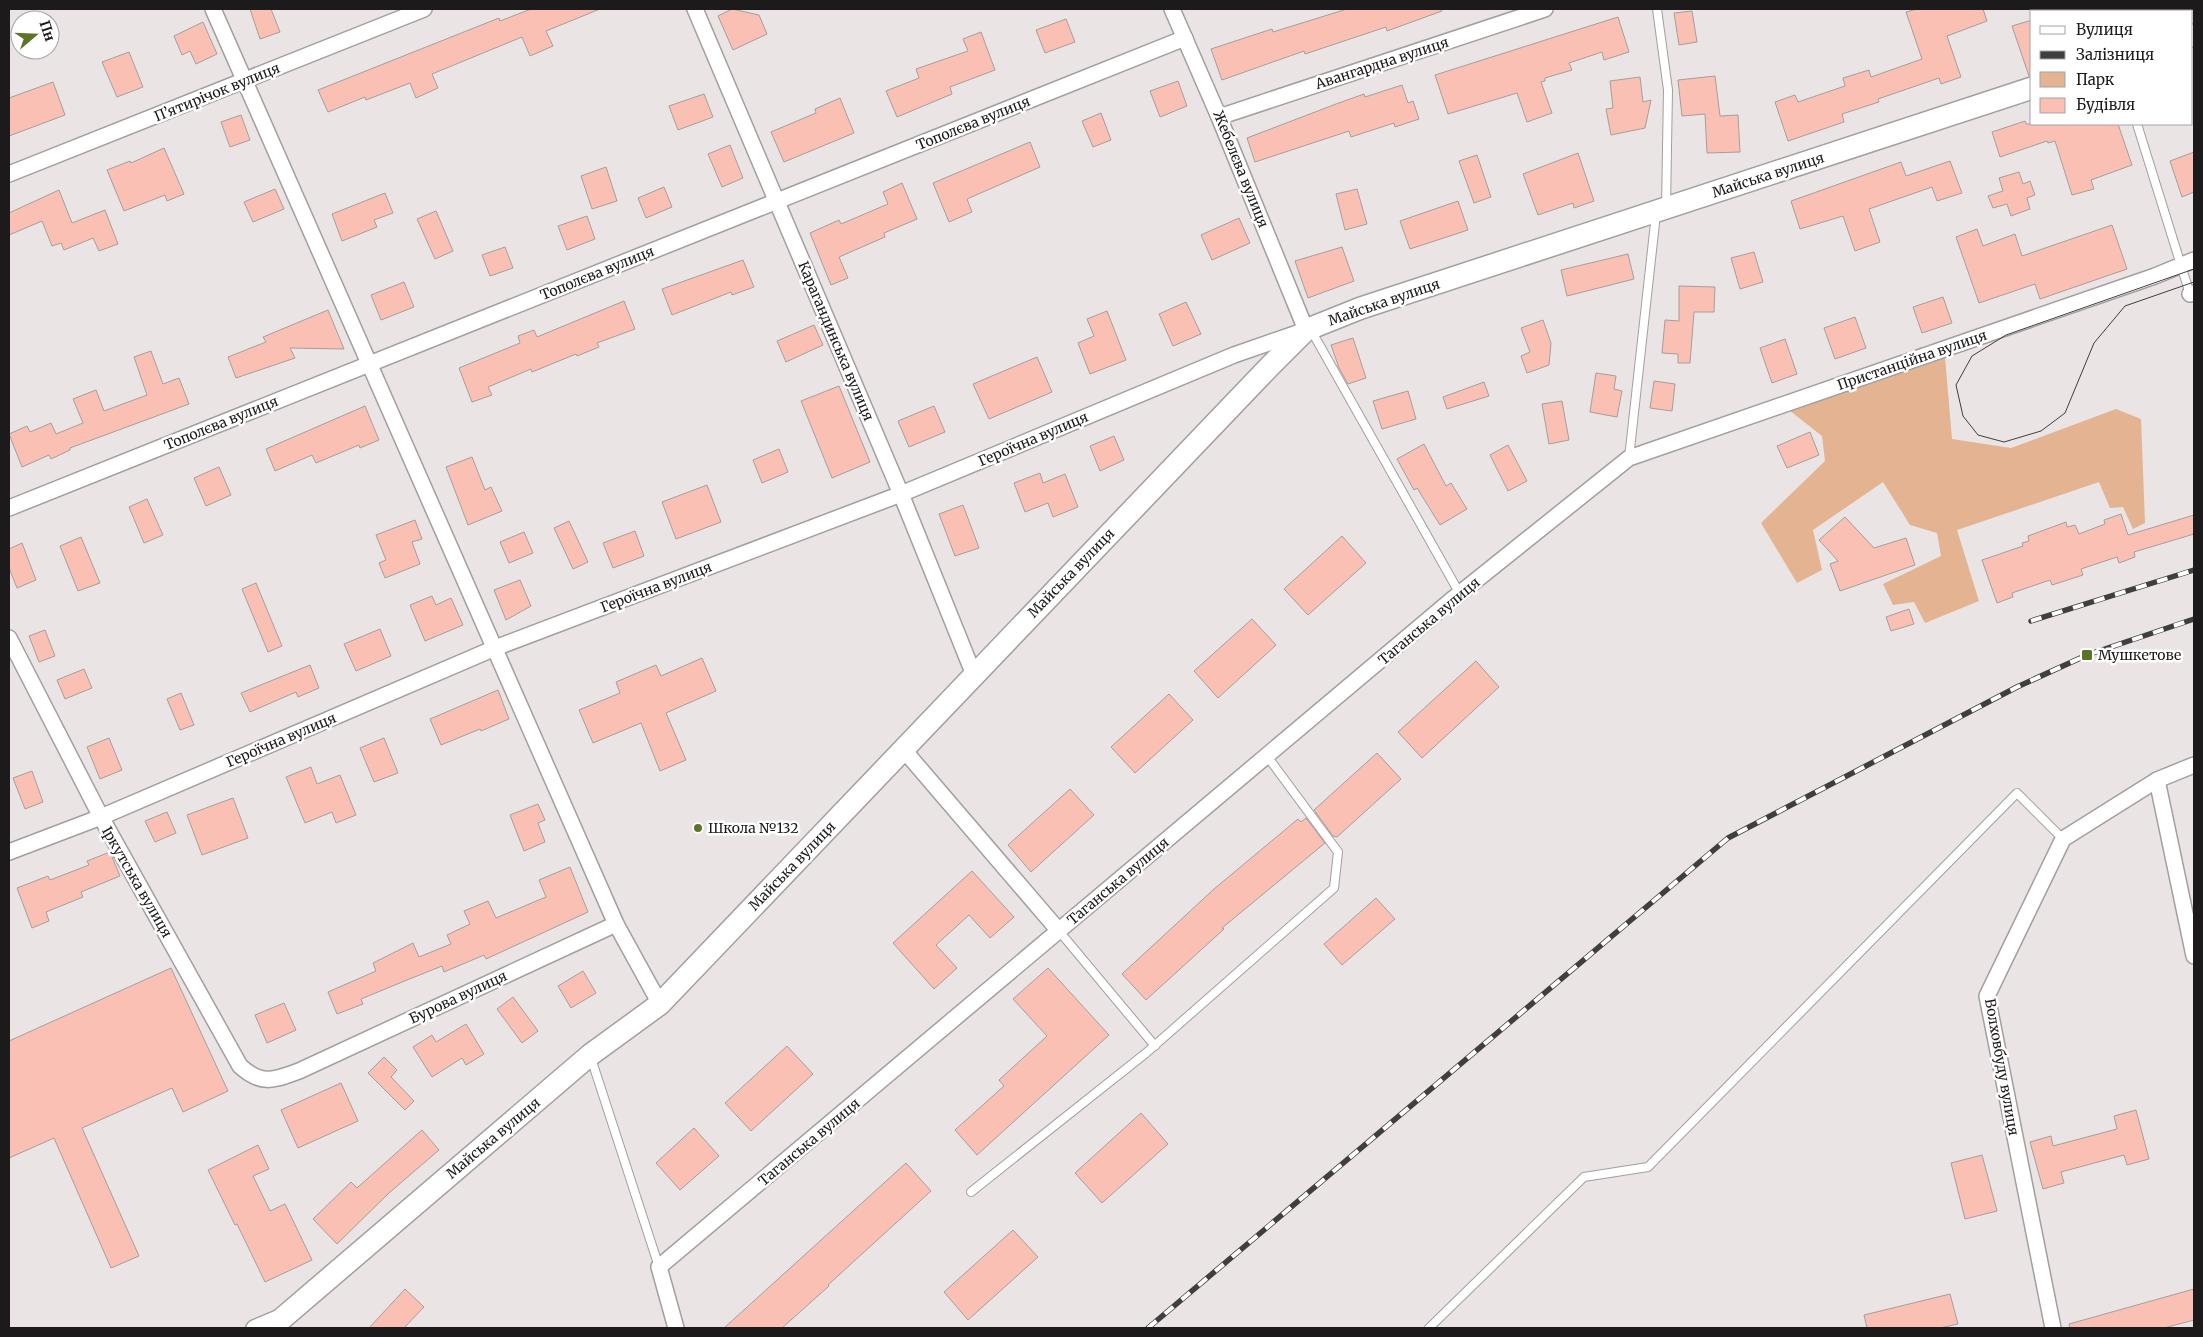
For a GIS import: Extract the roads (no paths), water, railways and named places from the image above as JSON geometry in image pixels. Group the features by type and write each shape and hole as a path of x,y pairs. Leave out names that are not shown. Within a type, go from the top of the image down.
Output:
{"street":[{"path":"213,9 616,924 660,1004"},
{"name":"П’ятирічок вулиця","path":"9,174 424,9"},
{"name":"Карагандинська вулиця","path":"695,9 778,201 974,675"},
{"name":"Жебелєва вулиця","path":"1172,9 1308,329"},
{"name":"Авангардна вулиця","path":"1219,116 1545,9"},
{"name":"Тополєва вулиця","path":"9,508 1185,38"},
{"name":"Майська вулиця","path":"277,1322 590,1056 660,1004 1270,366 1308,329 1361,308 2030,89"},
{"name":"Пристанційна вулиця","path":"1629,458 2155,276 2188,262"},
{"name":"Героїчна вулиця","path":"9,852 100,817 494,648 900,494 1234,355 1308,329"},
{"name":"Таганська вулиця","path":"660,1267 1460,594 1629,458"},
{"name":"Іркутська вулиця","path":"9,638 100,817 240,1066 250,1074 261,1079 275,1080 300,1071"},
{"path":"903,749 1059,931"},
{"path":"2063,839 2157,780 2194,765"},
{"path":"2157,780 2194,956"},
{"name":"Волховбуду вулиця","path":"2053,1328 1987,996 2063,839"},
{"name":"Бурова вулиця","path":"300,1071 616,924"},
{"path":"660,1267 676,1328"},
{"path":"254,1328 277,1322"}],"lane":[{"path":"1629,458 1661,211 1668,90 1657,9"},
{"path":"2137,125 2188,262 2192,293"},
{"path":"1308,329 1460,594"},
{"path":"971,1192 1154,1046 1334,888 1338,852 1267,756"},
{"path":"1429,1328 1584,1177 1648,1167 2017,793 2063,839"},
{"path":"1059,931 1154,1046"},
{"path":"590,1056 660,1267"}],"tram line":[{"path":"2194,269 2006,335 1972,356 1956,385 1963,416 1978,435 2004,442 2041,431 2065,413 2094,343 2125,306 2194,282"}],"railway":[{"path":"2031,621 2194,570"},
{"path":"1148,1328 1728,838 2017,687 2087,655 2194,619"}],"place":[{"name":"Мушкетове","path":"2087,655"},
{"name":"Школа №132","path":"698,828"}]}
